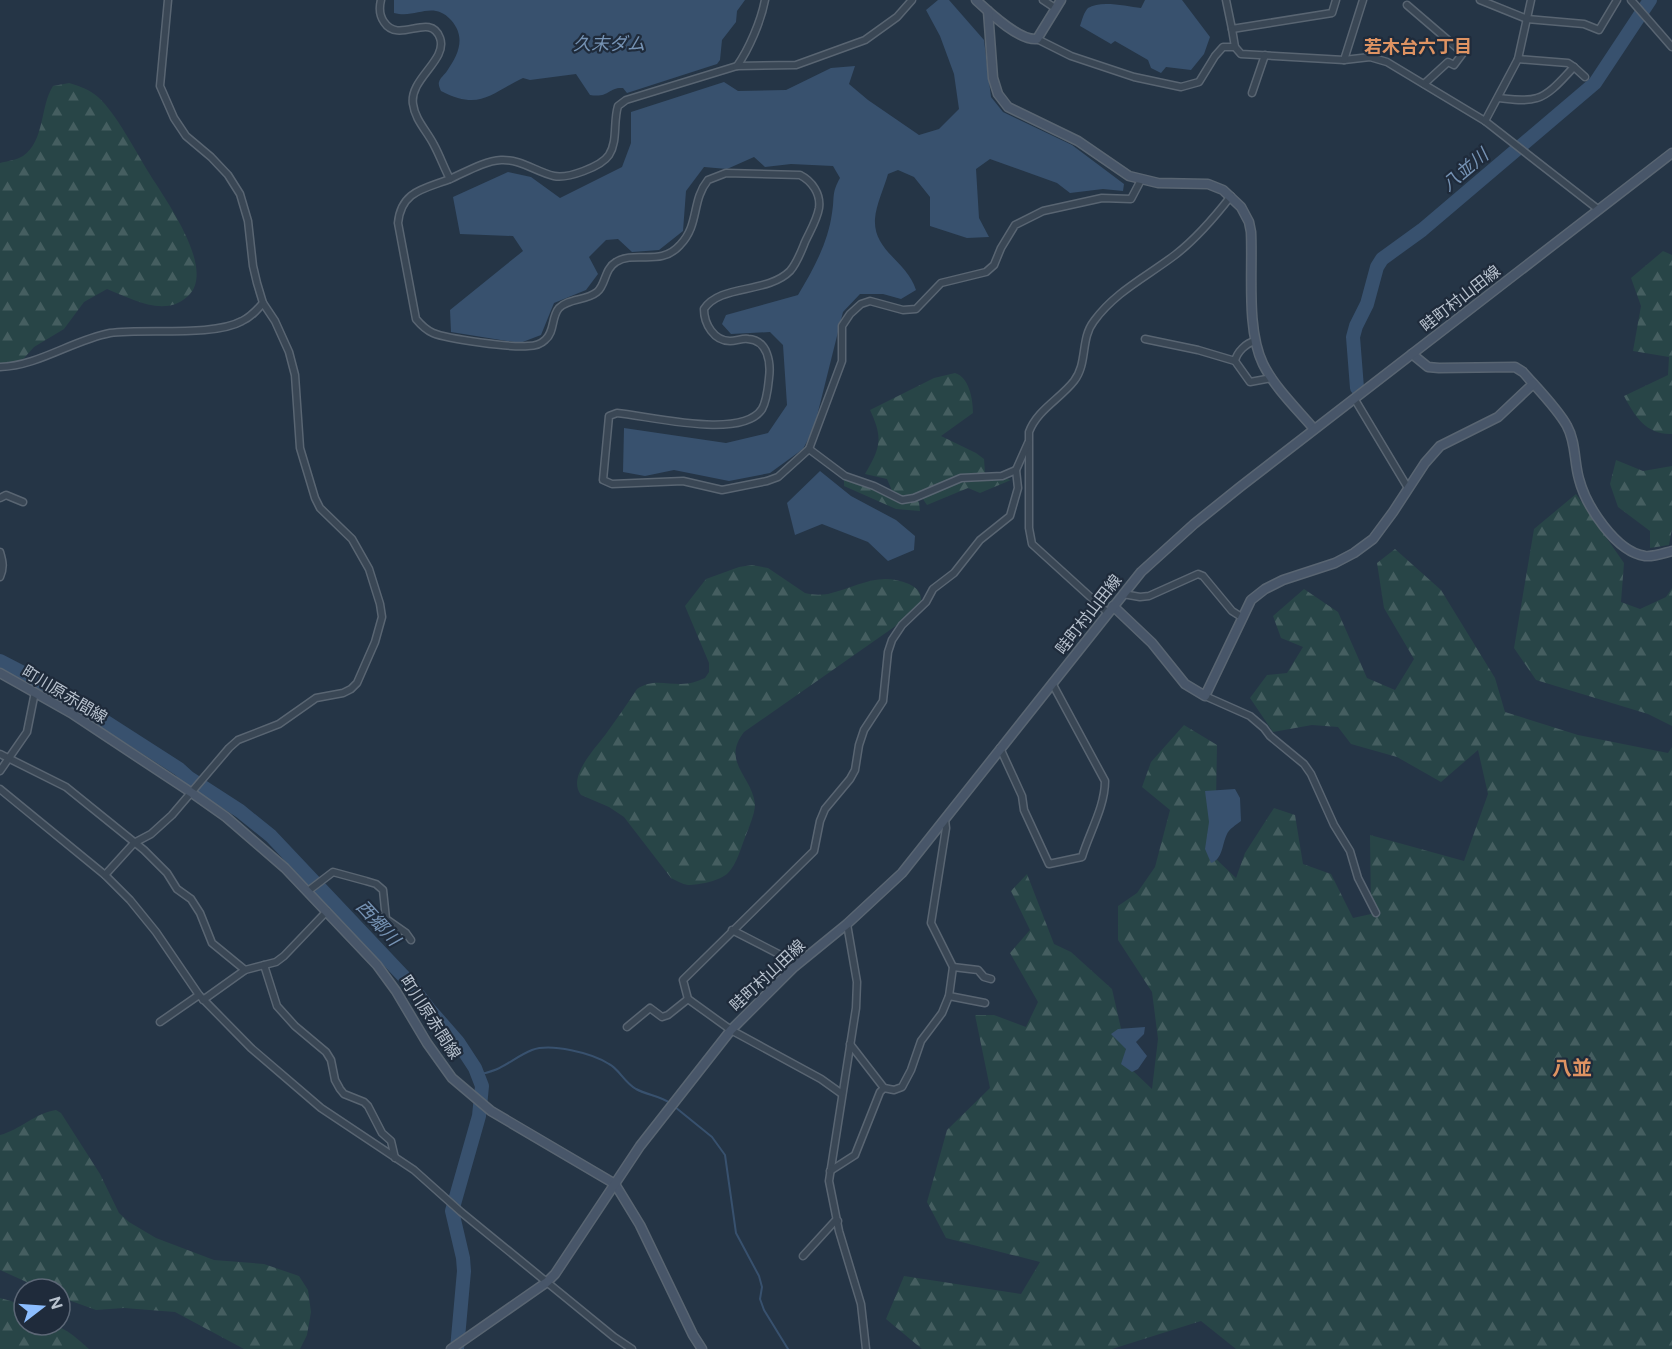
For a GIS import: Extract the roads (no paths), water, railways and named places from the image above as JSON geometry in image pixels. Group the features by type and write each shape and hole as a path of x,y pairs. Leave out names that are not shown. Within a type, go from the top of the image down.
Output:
{"main road":[{"path":"976,0 1027,39 1037,39 1061,0"},
{"path":"988,11 993,78 998,94 1008,107 1078,141 1129,176 1158,183 1208,184 1231,196 1246,215 1251,232 1255,341 1264,366 1272,378 1314,429"},
{"name":"畦町村山田線","path":"451,1349 547,1282 640,1146 731,1030 798,964 847,924 902,873 1141,572 1194,524 1314,429 1672,153"},
{"path":"1412,354 1428,367 1515,367 1523,372 1566,424 1571,435 1580,482 1589,506 1600,521 1620,542 1635,553 1647,556 1672,551"},
{"path":"1110,609 1152,643 1185,684 1205,696 1251,600 1265,589 1283,580 1335,563 1373,539 1425,463 1440,446 1498,417 1533,384"},
{"name":"町川原赤間線","path":"0,673 71,713 194,789 259,843 377,964 452,1078 491,1111 615,1184 640,1225 702,1349"}],"street":[{"path":"105,875 134,843 151,834 172,815 238,740 279,724 316,698 343,693 351,689 357,683 375,642 382,616 369,569 352,539 320,508 315,498 300,448 295,375 284,342 263,303 253,266 248,221 240,194 228,175 212,157 186,136 174,118 159,87 168,0"},
{"path":"381,0 380,14 392,30 406,32 423,26 430,27 440,37 440,53 417,83 412,94 412,105 434,143 450,179"},
{"path":"737,66 745,54 763,12 765,0"},
{"path":"912,0 897,17 865,40 796,65 737,66 626,100 618,106 614,144 608,157 587,170 557,177 525,164 511,160 498,160 486,163 405,199 399,212 398,223 416,319 422,326 434,333 447,337 528,346 541,343 552,331 557,309 564,304 591,296 599,291 610,266 627,258 656,258 678,248 691,231 698,198 708,180 726,173 800,175 809,179 814,187 819,206 813,225 791,270 768,284 712,300 704,309 706,323 717,336 725,341 748,339 765,349 770,369 767,394 763,407 756,416 736,424 700,425 617,413 609,416 603,480 612,484 682,481 722,490 778,477 809,449 842,361 842,326 861,304 870,301 903,310 916,309 941,283 986,272 994,265 1015,225 1042,211 1072,203 1102,198 1131,199 1141,180"},
{"path":"1043,0 1055,8"},
{"path":"1226,0 1235,47 1241,54 1344,60 1370,57 1380,60 1485,122 1599,210"},
{"path":"1232,30 1332,13 1336,0"},
{"path":"1344,60 1363,0"},
{"path":"1480,0 1527,19 1584,24 1599,30 1617,0"},
{"path":"1485,122 1518,59 1531,0"},
{"path":"1631,0 1672,46"},
{"path":"1407,5 1463,53 1454,65 1448,62 1424,84"},
{"path":"1037,39 1071,56 1134,77 1181,87 1199,82 1223,47 1235,47"},
{"path":"1252,93 1265,56"},
{"path":"1518,59 1568,63 1586,77"},
{"path":"1497,98 1529,100 1538,98 1574,67"},
{"path":"842,1094 821,1079 731,1030 688,999 683,980 814,851 825,809 855,770 864,730 883,700 888,652 892,640 902,625 926,602 933,589 954,573 981,540 1010,516 1018,488 1016,470 1028,443 1033,423 1079,374 1083,366 1085,341 1093,322 1126,288 1161,266 1200,233 1231,196"},
{"path":"0,367 30,361 110,333 214,328 232,325 242,321 263,303"},
{"path":"1145,339 1198,350 1235,361 1250,382 1272,378"},
{"path":"1235,361 1248,343 1255,341"},
{"path":"1354,398 1408,488"},
{"path":"1028,443 1029,528 1032,544 1110,609"},
{"path":"809,449 845,476 874,486 902,500 914,498 961,478 1002,476 1016,470"},
{"path":"0,498 6,495 23,502"},
{"path":"0,552 3,562 0,577"},
{"path":"1123,594 1149,596 1198,574 1203,576 1232,611 1243,618"},
{"path":"1000,748 1022,796 1026,815 1049,864 1082,857 1087,839 1097,822 1106,781 1052,683"},
{"path":"0,771 27,732 34,692"},
{"path":"1205,696 1250,716 1304,764 1311,774 1334,825 1350,851 1358,878 1376,913"},
{"path":"0,754 66,787 134,843 167,873 177,889 191,899 200,913 212,943 245,970"},
{"path":"0,789 105,875 130,900 201,997 251,1048 321,1108 414,1170 449,1202 614,1337 632,1349"},
{"path":"850,1044 884,1088 894,1090 902,1087 911,1070 921,1041 942,1013 949,996 953,967 931,923 946,828 945,820"},
{"path":"308,891 333,872 376,884 383,890 386,919 406,933 411,940"},
{"path":"160,1022 245,970 276,962 291,950 327,911"},
{"path":"847,924 857,982 856,1008 830,1171 830,1190 861,1304 866,1349"},
{"path":"732,930 798,964"},
{"path":"264,965 277,1006 295,1026 326,1052 331,1060 335,1080 344,1094 368,1106 382,1133 391,1140 395,1158"},
{"path":"953,967 978,970 984,977 991,979"},
{"path":"949,996 985,1003"},
{"path":"627,1028 650,1008 662,1017 688,999"},
{"path":"830,1171 855,1155 876,1101 884,1088"},
{"path":"803,1256 838,1221"}],"water":[{"name":"久末ダム","path":"394,0 745,0 737,11 736,22 722,40 720,60 717,64 627,93 623,88 618,88 597,96 590,95 576,74 530,80 523,78 484,98 466,100 441,91 439,86 459,46 456,26 444,14 437,11 394,13"},
{"path":"938,0 949,0 984,40 991,97 1003,112 1072,145 1124,184 1123,191 1103,189 1070,193 1057,183 990,159 976,169 979,218 989,237 967,238 930,226 930,197 914,177 898,170 888,174 877,208 876,230 879,240 906,271 916,290 901,299 883,294 860,294 843,312 814,428 803,449 770,473 729,481 674,470 645,476 623,472 624,428 726,443 768,433 787,405 783,345 770,332 731,334 722,324 726,315 798,295 814,266 830,224 834,192 840,178 833,166 791,164 765,167 754,157 727,169 704,167 686,191 683,231 659,250 632,252 618,239 606,240 589,257 598,274 586,290 554,303 541,335 520,343 451,332 450,310 523,251 513,236 460,234 453,197 508,172 531,177 560,198 622,167 631,143 631,112 724,82 738,91 786,90 831,68 855,66 849,84 868,100 919,135 939,129 959,109 954,74 940,36 926,10"},
{"path":"1145,0 1182,0 1210,37 1204,54 1191,70 1166,67 1161,73 1151,68 1148,60 1115,41 1111,44 1080,26 1088,8 1093,6 1113,4 1141,8"},
{"path":"820,471 851,496 896,520 915,536 914,550 888,561 868,542 822,524 795,535 787,503"},
{"path":"1235,789 1240,798 1241,821 1228,832 1220,855 1211,863 1205,849 1209,822 1205,791"},
{"path":"1145,1027 1144,1034 1136,1042 1147,1056 1138,1069 1132,1072 1121,1064 1126,1049 1111,1034 1118,1029"}],"waterway":[{"name":"八並川","path":"1357,388 1353,337 1367,304 1377,267 1382,259 1422,230 1595,83 1650,0"},
{"name":"西郷川","path":"0,661 56,690 179,769 240,811 271,836 407,980 458,1042 475,1068 482,1086 479,1116 452,1211 464,1271 457,1349"},
{"path":"477,1074 499,1068 532,1050 560,1048 602,1060 613,1066 636,1089 670,1103"},
{"path":"675,1107 712,1137 725,1155 736,1233 759,1276 762,1287 760,1299 764,1310 788,1349"}],"district":[{"name":"若木台六丁目","path":"1418,47"},
{"name":"八並","path":"1572,1068"}]}
